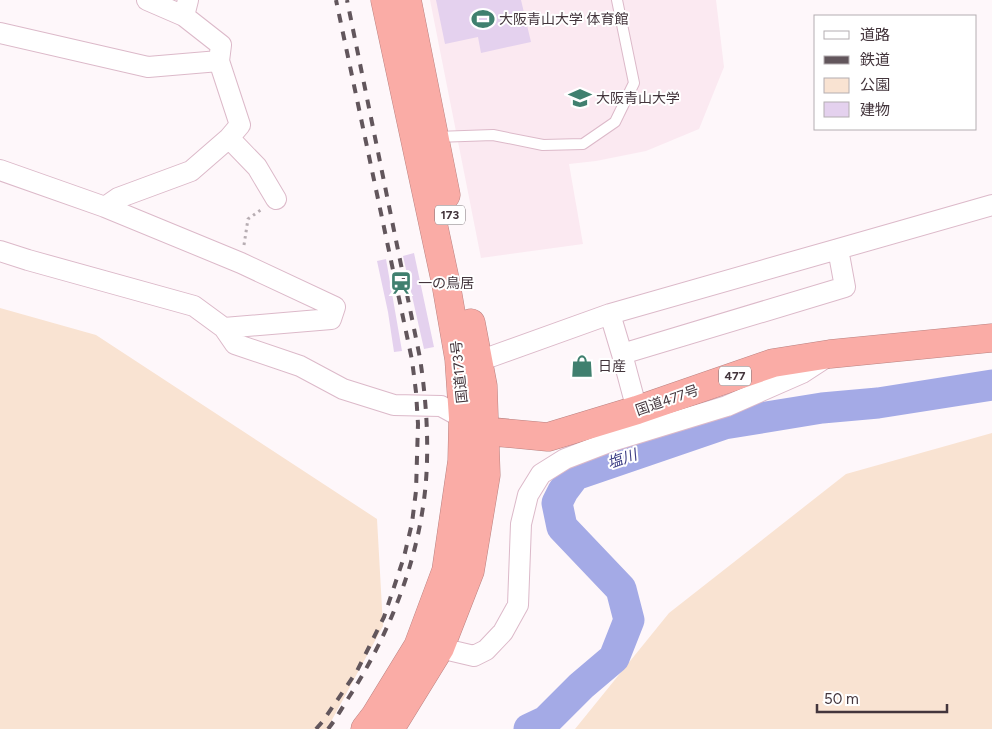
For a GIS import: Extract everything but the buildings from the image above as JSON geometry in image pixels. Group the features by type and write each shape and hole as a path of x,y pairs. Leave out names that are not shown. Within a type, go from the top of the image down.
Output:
{"highway":[{"name":"国道173号","path":"385,0 446,284 459,359 486,475 470,571 440,648 390,729"},
{"name":"国道173号","path":"365,729 376,716 418,646 446,571 462,461 474,425 482,386 479,362 407,0"},
{"name":"国道477号","path":"474,425 548,437 637,410 773,363 830,354 992,338"}],"street":[{"path":"105,207 118,198 191,171 229,138 240,125 219,61 221,45 186,8 147,0"},
{"path":"0,33 148,67 219,61"},
{"path":"229,138 257,167 276,199"},
{"path":"0,170 105,207 241,263 335,307 331,319 224,328"},
{"path":"479,362 610,314 992,205"},
{"path":"622,354 845,287 838,249"},
{"path":"0,251 194,306 224,328 235,344 300,366 343,389 394,406 441,406 474,425"},
{"path":"610,314 637,410"},
{"path":"440,648 474,656 486,650 503,632 518,605 521,524 528,495 541,474 565,459 612,441 727,406 802,373 830,354"}],"lane":[{"path":"435,138 493,135 542,145 583,144 615,122 634,83 617,0"}],"path":[{"path":"241,263 248,219"}],"shaded area":[{"name":"大阪青山大学","path":"430,0 716,0 724,67 699,129 646,151 596,161 569,164 583,244 481,258"}],"green space":[{"path":"0,308 96,335 377,519 383,626 327,729 0,729"},
{"path":"992,433 992,729 575,729 669,613 846,474"}],"waterway":[{"name":"塩川","path":"529,729 546,721 581,686 614,658 629,620 621,589 562,527 557,503 575,475 724,424 822,408 878,403 992,385"}],"railway":[{"path":"316,729 357,671 384,617 404,557 412,523 416,491 418,424 412,360 336,0"},
{"path":"328,729 380,642 404,584 420,523 427,461 426,409 420,358 347,0"}],"place":[{"name":"大阪青山大学 体育館","path":"483,19"},
{"name":"大阪青山大学","path":"580,98"},
{"name":"一の鳥居","path":"401,283"},
{"name":"日産","path":"582,366"}]}
